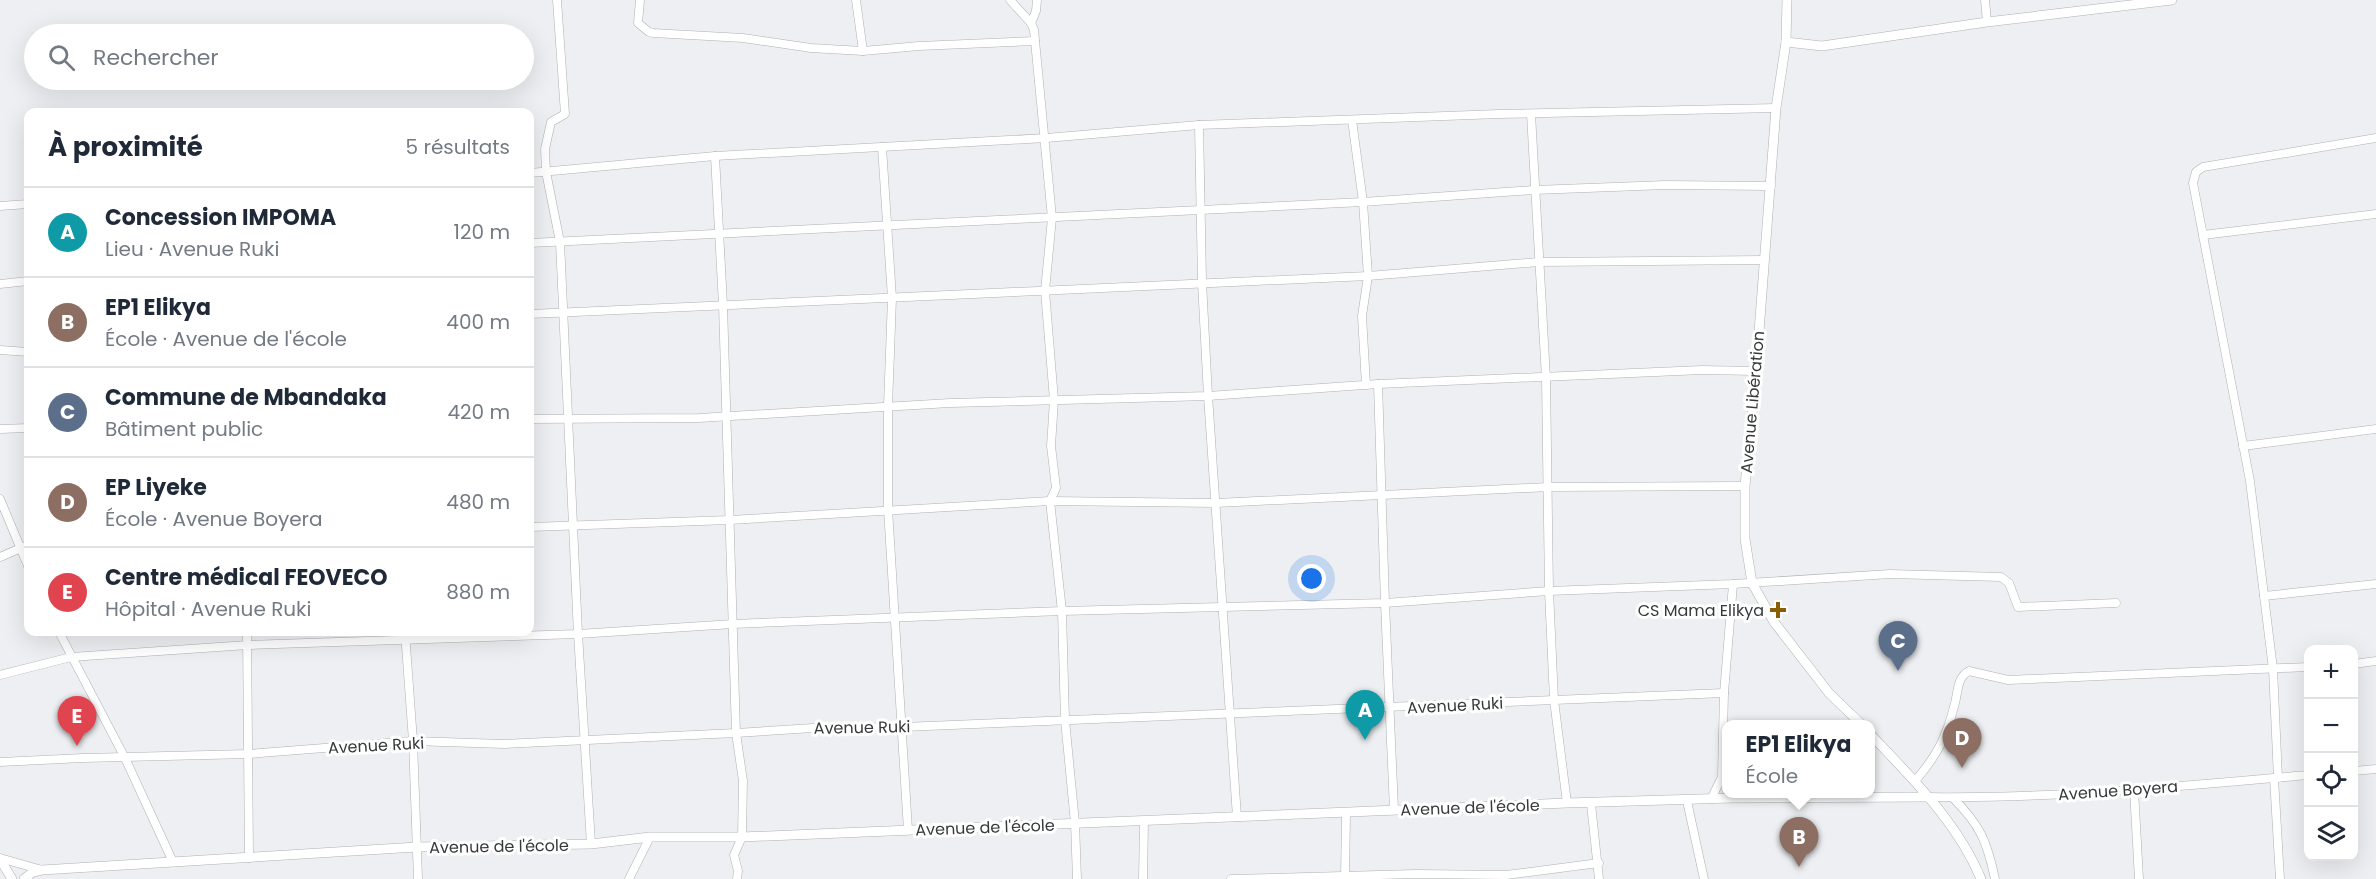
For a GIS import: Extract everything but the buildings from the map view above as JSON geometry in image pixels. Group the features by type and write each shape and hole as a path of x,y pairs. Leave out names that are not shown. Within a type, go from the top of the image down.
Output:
{"street":[{"path":"557,0 565,114 551,122 545,149 546,172 560,242 578,634 591,844"},
{"path":"640,0 638,23 649,32 742,38 810,48 863,51 1035,40"},
{"path":"856,0 863,51"},
{"path":"1010,0 1031,23 1046,138 1052,218 1045,291 1054,400 1051,446 1056,488 1050,501 1062,611 1065,720 1075,823 1077,879"},
{"path":"1031,23 1036,11 1037,0"},
{"name":"Avenue Libération","path":"1787,0 1786,42 1776,108 1745,486 1744,539 1752,583 1774,622 1829,693 1857,720"},
{"path":"1985,0 1987,22"},
{"path":"1786,42 1822,46 1987,22 2172,0"},
{"path":"534,173 715,156 1046,138 1199,125 1776,108"},
{"path":"1531,114 1546,378 1549,591 1554,700 1567,803"},
{"path":"1352,120 1363,202 1368,276 1362,316 1366,385"},
{"path":"1199,125 1202,282 1208,396 1237,817"},
{"path":"2280,879 2273,669 2250,481 2193,183 2196,172 2203,167 2376,138"},
{"path":"882,147 892,298 888,406 888,509 908,830"},
{"path":"715,156 723,305 736,733 743,781 742,837 734,855 738,871 737,879"},
{"path":"534,243 1363,202 1534,190 1666,185 1771,186"},
{"path":"0,206 24,204"},
{"path":"2203,235 2376,214"},
{"path":"534,314 1368,276 1539,262 1764,260"},
{"path":"0,284 24,281"},
{"path":"0,350 24,352"},
{"path":"534,418 726,416 888,406 1208,396 1378,384 1702,370 1756,371"},
{"path":"1378,384 1384,603 1394,810"},
{"path":"0,429 24,428"},
{"path":"2243,446 2376,429"},
{"path":"534,527 730,520 1050,501 1216,503 1549,487 1745,486"},
{"path":"0,499 24,546 0,557"},
{"path":"534,634 578,634 896,617 1384,603 1549,591 1733,584 1890,574 2001,577 2009,583 2018,607 2116,603"},
{"path":"1723,720 1733,584"},
{"path":"2264,596 2376,584"},
{"path":"61,636 125,758 173,862"},
{"path":"247,636 249,858"},
{"path":"0,675 71,657 389,636"},
{"path":"405,636 413,741 418,879"},
{"path":"2358,663 2376,661"},
{"path":"1915,781 1939,751 1947,732 1959,683 1964,673 1969,671 2008,680 2304,667"},
{"name":"Avenue Ruki","path":"0,762 249,754 413,741 504,744 813,728 903,727 1724,693"},
{"path":"1875,739 1915,781 1949,823 1981,879"},
{"path":"2358,771 2376,769"},
{"name":"Avenue Boyera","path":"1928,797 1953,798 2134,790 2304,775"},
{"path":"1711,799 1722,777"},
{"path":"2134,790 2139,879"},
{"name":"Avenue de l'école","path":"42,870 417,847 591,844 650,837 742,837 1346,814 1567,803 1687,801 1722,797"},
{"name":"Avenue de l'école","path":"1875,797 1928,797"},
{"path":"1953,798 1969,814 1989,848 1995,879"},
{"path":"1687,801 1704,879"},
{"path":"1591,804 1599,879"},
{"path":"1345,877 1346,814"},
{"path":"1143,879 1144,820"},
{"path":"629,879 650,837"},
{"path":"0,858 42,870"},
{"path":"0,858 12,879"},
{"path":"1231,879 1506,875 1599,863"},
{"path":"24,879 33,872 42,870"}],"place":[{"name":"CS Mama Elikya","path":"1778,610"},
{"name":"Commune de Mbandaka","path":"1898,671"},
{"name":"Concession IMPOMA","path":"1365,740"},
{"name":"Centre médical FEOVECO","path":"77,746"},
{"name":"EP Liyeke","path":"1962,768"},
{"name":"EP1 Elikya","path":"1799,867"}]}
